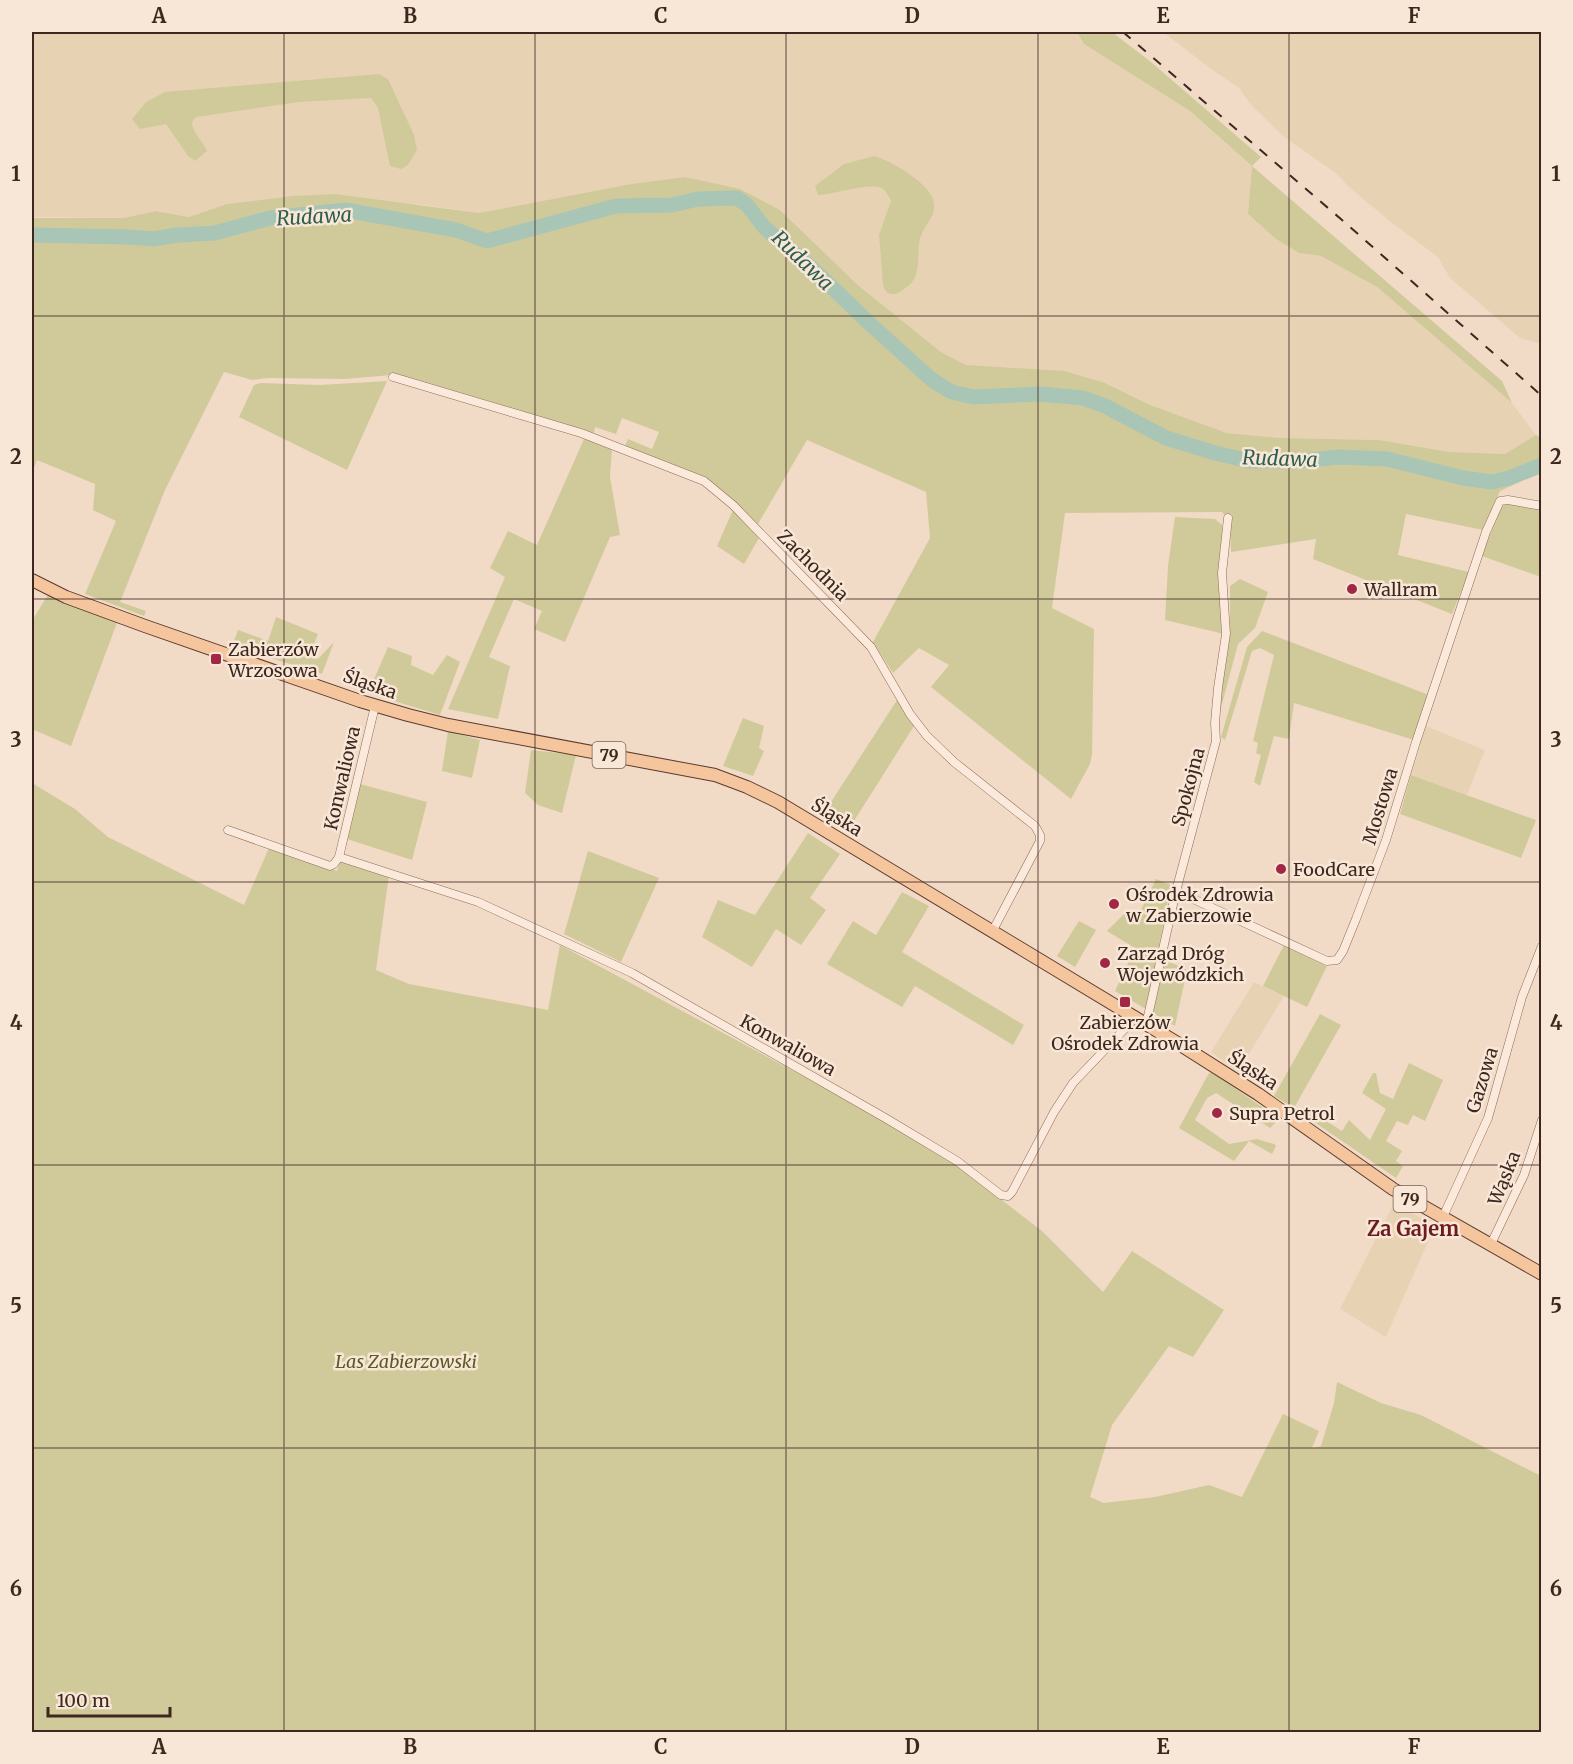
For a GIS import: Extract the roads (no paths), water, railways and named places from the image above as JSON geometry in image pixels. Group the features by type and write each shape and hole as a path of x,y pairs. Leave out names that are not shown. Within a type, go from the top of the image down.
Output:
{"main road":[{"name":"Śląska","path":"32,580 81,602 375,706 448,725 708,774 747,787 778,802 1258,1094 1385,1184 1442,1219 1542,1274"}],"street":[{"name":"Zachodnia","path":"393,377 601,441 704,481 733,505 872,647 910,714 927,736 954,762 1030,822 1039,832 1040,841 992,932"},
{"name":"Mostowa","path":"1176,891 1327,961 1337,960 1343,951 1386,840 1418,735 1486,532 1500,501 1508,500 1542,506"},
{"name":"Spokojna","path":"1140,1022 1216,741 1218,688 1226,634 1222,573 1228,518"},
{"name":"Konwaliowa","path":"228,830 330,866 334,864 339,857 375,706"},
{"name":"Konwaliowa","path":"339,857 478,902 632,973 878,1113 957,1161 1001,1195 1008,1196 1012,1192 1054,1112 1073,1083 1140,1022"},
{"name":"Gazowa","path":"1442,1219 1488,1118 1522,997 1542,946"},
{"name":"Wąska","path":"1490,1246 1524,1175 1542,1120"}],"waterway":[{"name":"Rudawa","path":"32,235 153,239 215,233 270,218 345,210 456,230 487,241 616,206 672,205 698,199 737,198 747,205 764,227 814,270 932,380 952,392 973,397 1040,394 1083,398 1105,406 1166,438 1249,461 1301,461 1339,457 1387,459 1463,478 1492,482 1542,465"}],"railway":[{"path":"1123,32 1542,396"}],"place":[{"name":"Wallram","path":"1352,589"},
{"name":"Zabierzów Wrzosowa","path":"216,659"},
{"name":"FoodCare","path":"1281,869"},
{"name":"Ośrodek Zdrowia w Zabierzowie","path":"1114,904"},
{"name":"Zarząd Dróg Wojewódzkich","path":"1105,963"},
{"name":"Zabierzów Ośrodek Zdrowia","path":"1125,1002"},
{"name":"Supra Petrol","path":"1217,1113"}],"district":[{"name":"Za Gajem","path":"1413,1228"}],"park label":[{"name":"Las Zabierzowski","path":"406,1361"}]}
